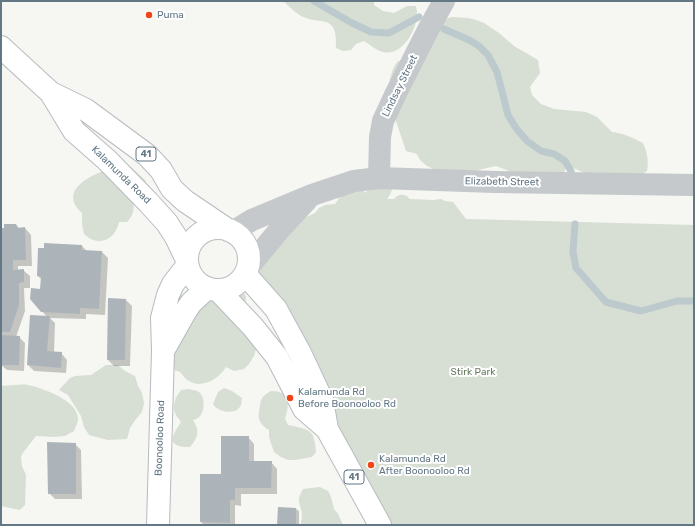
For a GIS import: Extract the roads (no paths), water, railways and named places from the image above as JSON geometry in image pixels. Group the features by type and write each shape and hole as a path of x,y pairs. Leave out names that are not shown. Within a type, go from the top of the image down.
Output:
{"main road":[{"name":"Kalamunda Road","path":"1,47 51,93 74,131 107,160 167,223 176,237 187,263"},
{"name":"Kalamunda Road","path":"51,93 86,110 147,155 160,170 172,190 185,202 230,231"},
{"path":"187,263 188,250 192,241 199,234 208,230 218,229 230,231"},
{"name":"41","path":"230,231 239,237 245,244 249,260 246,272 276,310 300,353 322,400 327,429 380,525"},
{"name":"41","path":"187,263 191,276 198,283 213,289 253,327 265,341 276,357 304,409 327,429"},
{"name":"Boonooloo Road","path":"158,525 163,351 162,318 168,295 173,284 187,263"},
{"path":"213,289 224,290 231,288 241,280 246,272"},
{"name":"Boonooloo Road","path":"163,351 191,303 213,289"}],"street":[{"name":"Lindsay Street","path":"379,178 380,138 383,121 444,1"},
{"name":"Elizabeth Street","path":"230,231 252,220 312,195 354,181 379,178 495,182 694,185"},
{"name":"Elizabeth Street","path":"246,272 280,229 312,195"}],"waterway":[{"path":"314,1 371,32 389,33 419,17"},
{"path":"444,29 469,40 479,46 488,55 497,72 508,115 516,128 527,141 541,151 554,154 565,161 571,171"},
{"path":"575,224 573,252 576,268 606,302 641,311 677,301 694,301"}],"place":[{"name":"Puma","path":"149,15"},
{"name":"Kalamunda Rd Before Boonooloo Rd","path":"290,398"},
{"name":"Kalamunda Rd After Boonooloo Rd","path":"371,465"}],"park label":[{"name":"Stirk Park","path":"473,372"}]}
